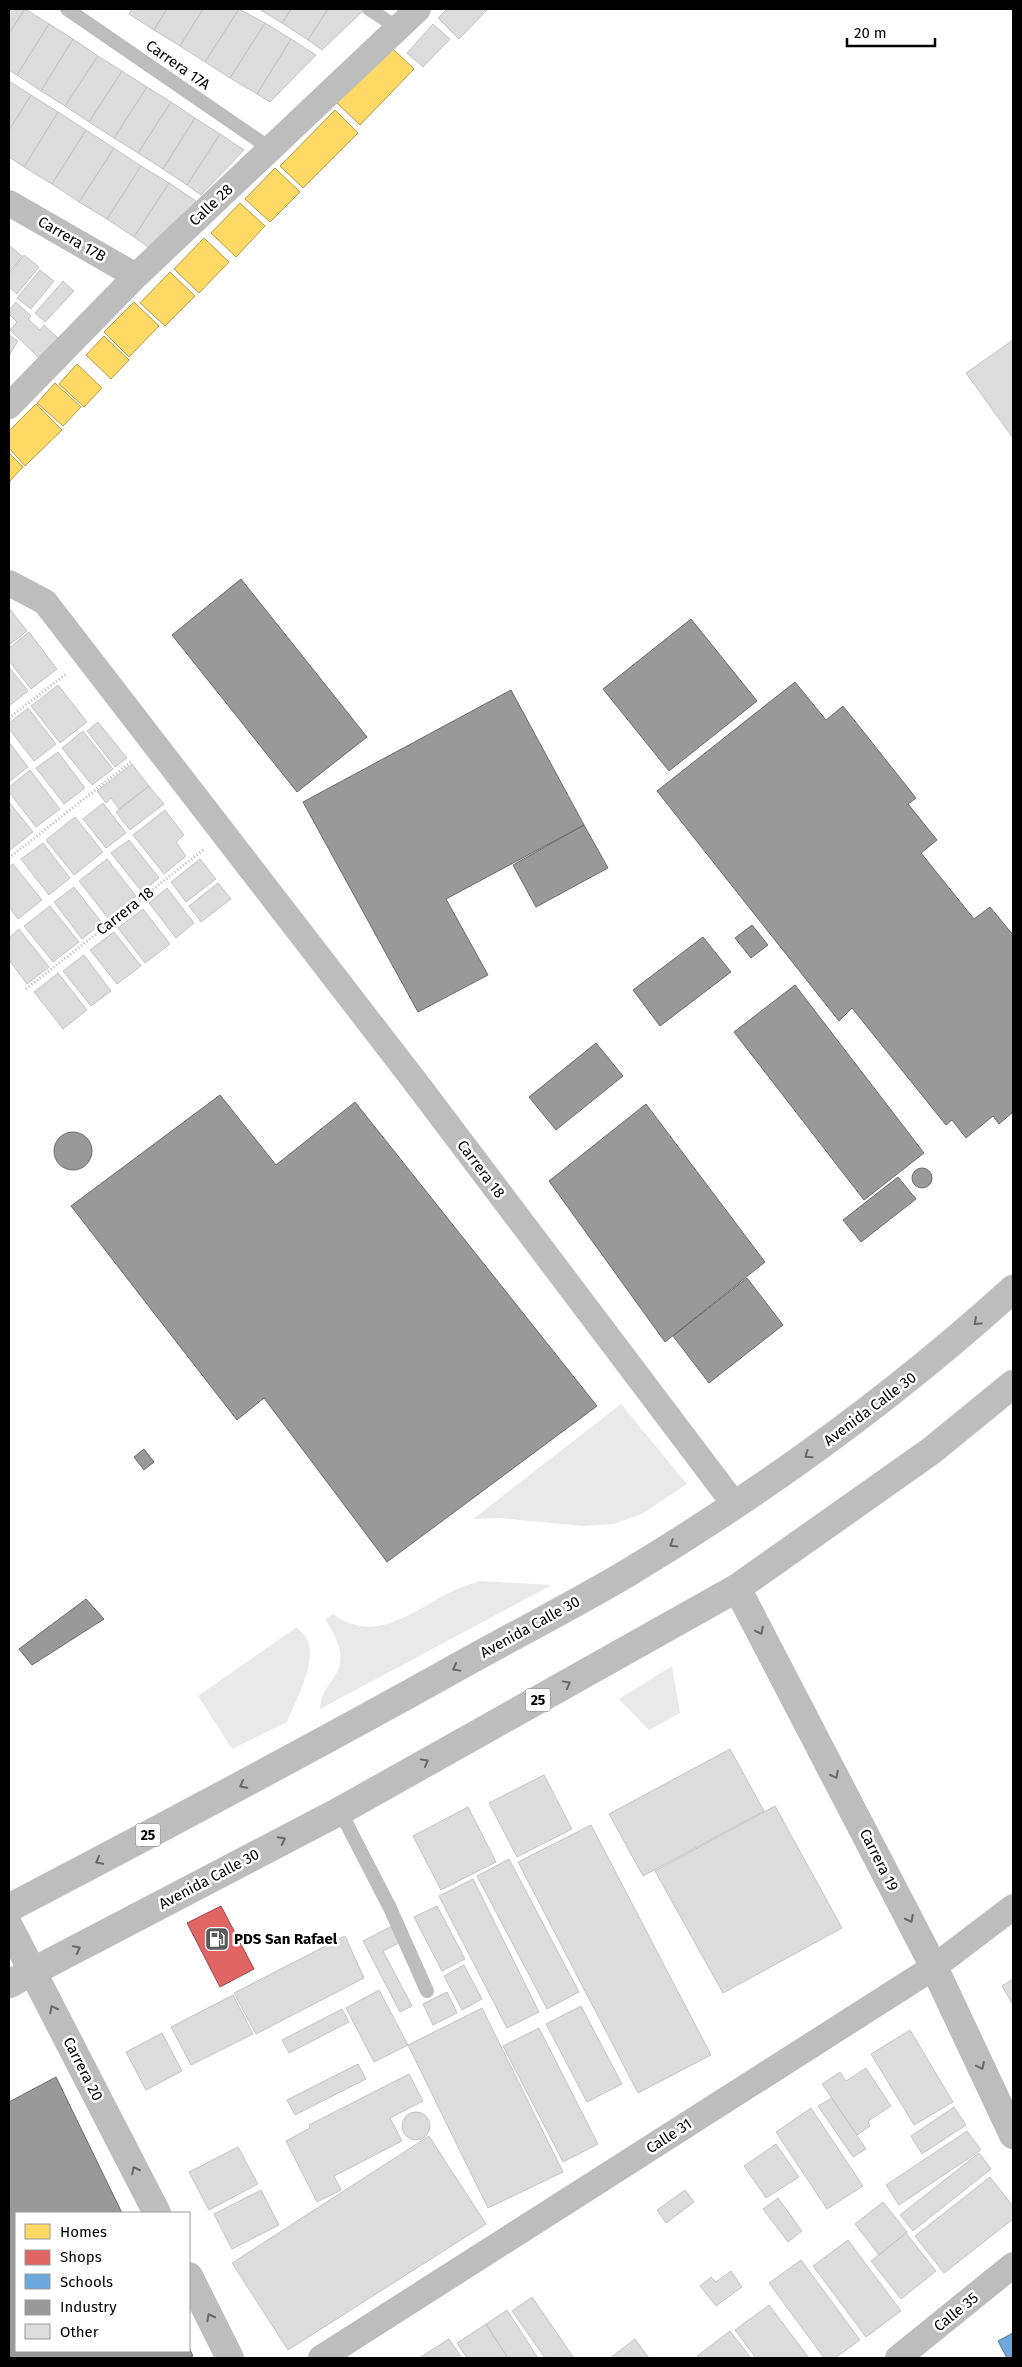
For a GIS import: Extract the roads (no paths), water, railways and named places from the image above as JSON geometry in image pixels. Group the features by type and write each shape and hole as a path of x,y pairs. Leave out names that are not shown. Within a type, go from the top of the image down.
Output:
{"main road":[{"name":"Avenida Calle 30","path":"9,1908 295,1758 625,1574 735,1506 818,1448 914,1376 1013,1289"},
{"name":"Avenida Calle 30","path":"9,1984 340,1811 737,1588 931,1451 1013,1384"},
{"name":"Carrera 19","path":"737,1588 934,1967 1013,2135"},
{"name":"Carrera 20","path":"9,1926 34,1971 156,2212"},
{"path":"190,2278 230,2358"}],"street":[{"name":"Calle 28","path":"9,406 136,276 418,9"},
{"name":"Carrera 17B","path":"9,203 136,276"},
{"name":"Carrera 18","path":"9,583 45,602 417,1084 735,1506"},
{"name":"Calle 31","path":"321,2358 934,1967 1013,1908"},
{"name":"Calle 35","path":"898,2358 1013,2265"}],"lane":[{"name":"Carrera 17A","path":"67,9 271,149"},
{"path":"369,9 398,28"},
{"path":"340,1811 390,1908 427,1991"}],"place":[{"name":"PDS San Rafael","path":"217,1939"}]}
